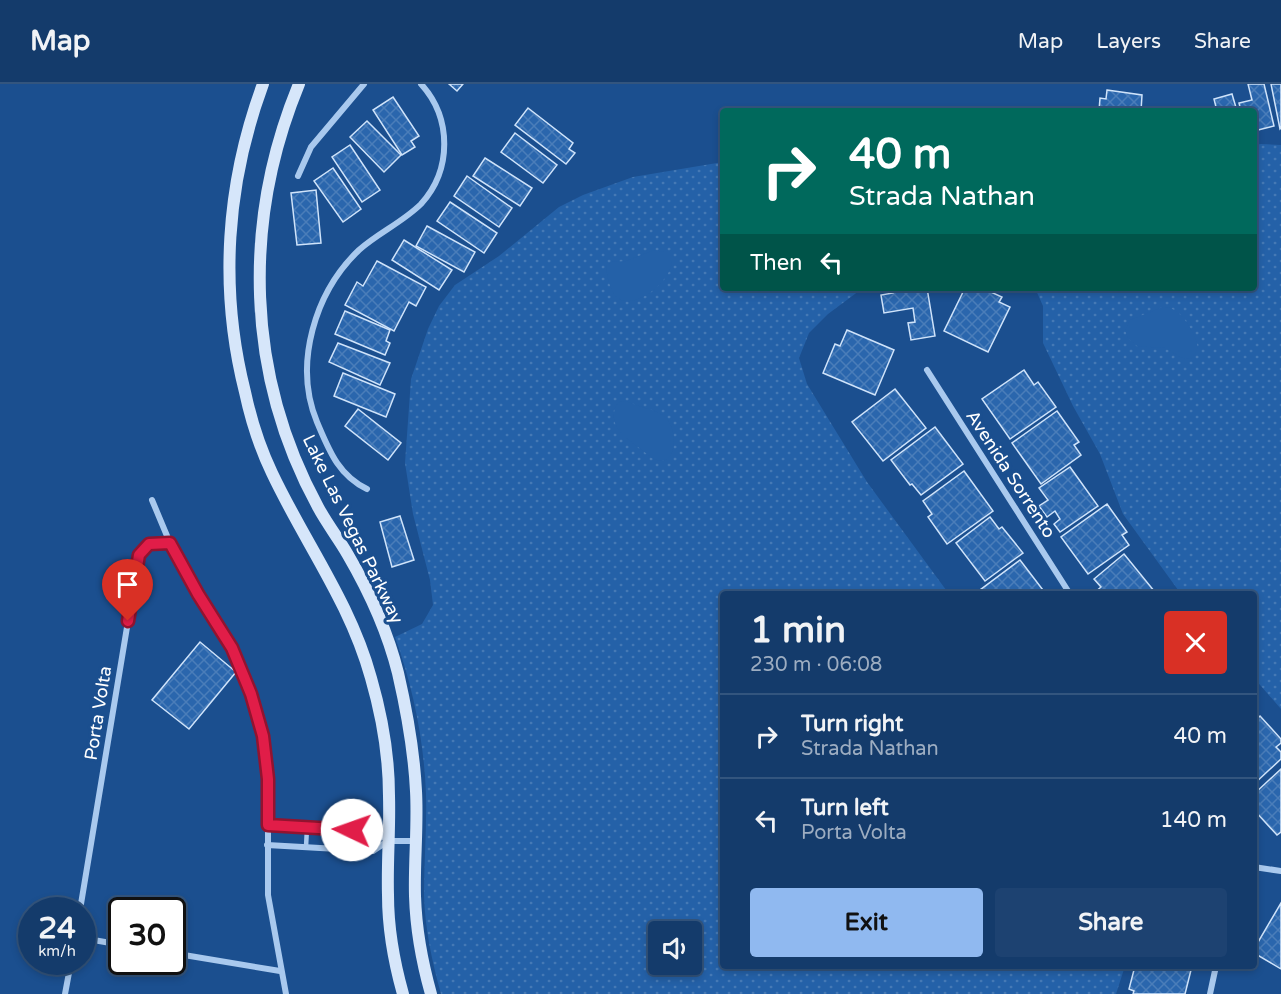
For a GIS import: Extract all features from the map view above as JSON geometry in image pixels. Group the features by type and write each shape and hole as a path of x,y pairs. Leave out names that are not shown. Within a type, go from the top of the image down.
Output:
{"street":[{"path":"263,84 245,139 233,206 229,250 230,307 237,363 251,418 271,471 347,612 371,678 384,735 389,794 390,933 403,994"},
{"name":"Lake Las Vegas Parkway","path":"299,84 285,118 270,173 261,230 259,287 264,344 275,401 293,455 318,507 349,557 376,612 397,671 410,731 416,793 417,930 431,994"},
{"path":"297,176 311,147 364,84"},
{"path":"367,489 353,481 336,463 315,418 308,382 309,345 326,293 341,270 360,250 419,205 437,180 443,162 444,132 435,103 421,84"},
{"name":"Avenida Sorrento","path":"927,370 1068,591"},
{"path":"152,500 170,543 198,594 232,648 251,694 263,736 268,779 268,895 286,994"},
{"name":"Porta Volta","path":"82,897 139,555 149,544 170,543"},
{"path":"268,825 375,832 389,841"},
{"path":"267,844 373,851 389,841 416,841"},
{"path":"1257,867 1281,871"},
{"path":"186,955 280,971"},
{"path":"1210,994 1215,969"},
{"path":"65,994 69,975"}],"lane":[{"path":"306,847 307,828"}],"shaded area":[{"path":"1257,145 1281,145 1281,709 1257,681 1257,591 1179,591 1123,514 1100,454 1073,406 1043,343 1043,306 1036,291 1257,291"},
{"path":"720,162 720,291 859,291 828,314 809,333 799,358 807,384 867,482 947,591 720,591 720,969 1124,969 1116,994 441,994 430,945 425,908 426,806 423,754 412,694 395,637 422,624 433,605 430,580 413,514 405,463 411,379 428,329 439,306 455,285 499,256 559,207 583,195 633,177"},
{"path":"654,250 664,252 672,259 665,278 647,295 636,300 626,301 617,297 609,282 607,265 612,262 626,261"},
{"path":"1163,307 1181,315 1191,328 1198,348 1192,358 1184,359 1165,348 1137,346 1128,338 1125,330 1130,320"},
{"path":"621,401 660,413 670,423 674,439 671,454 667,459 661,461 652,458 621,433 614,420 614,413"}],"building":[{"path":"449,84 463,84 457,91"},
{"path":"1248,84 1264,84 1274,126 1257,130 1257,108 1240,108 1239,103 1252,100"},
{"path":"1271,84 1281,84 1280,129"},
{"path":"1107,90 1142,95 1141,108 1099,108 1100,98 1106,99"},
{"path":"1232,94 1236,108 1216,108 1214,99"},
{"path":"393,97 419,136 411,141 415,147 402,155 373,110"},
{"path":"528,108 573,143 569,149 575,153 566,164 515,125"},
{"path":"367,121 401,155 384,172 350,137"},
{"path":"515,133 557,165 543,183 501,152"},
{"path":"350,145 380,190 362,202 332,157"},
{"path":"485,158 532,188 520,206 473,176"},
{"path":"333,168 361,209 343,222 314,181"},
{"path":"467,176 512,208 499,227 454,196"},
{"path":"316,190 321,243 297,245 291,193"},
{"path":"450,202 497,233 484,253 437,221"},
{"path":"427,226 475,252 464,272 416,246"},
{"path":"404,240 452,270 439,290 392,260"},
{"path":"377,261 426,287 416,306 409,302 394,331 345,305 357,282 363,286"},
{"path":"893,291 928,291 935,336 911,340 908,323 915,322 913,308 884,313 881,295 893,293"},
{"path":"964,291 989,291 1002,297 999,302 1010,307 988,352 944,331"},
{"path":"345,311 390,330 386,341 390,343 385,355 335,334"},
{"path":"847,330 894,350 875,395 823,373 835,344 840,346"},
{"path":"338,343 390,363 380,385 329,362"},
{"path":"1024,370 1034,385 1038,382 1056,407 1010,439 982,399"},
{"path":"343,373 395,394 386,417 334,396"},
{"path":"895,389 926,428 883,461 852,422"},
{"path":"358,409 401,443 388,460 345,426"},
{"path":"1057,411 1079,442 1074,445 1081,455 1041,484 1012,443"},
{"path":"935,427 963,464 921,495 912,484 910,485 891,460"},
{"path":"1070,467 1098,506 1060,532 1054,524 1060,519 1055,511 1047,517 1039,506 1048,500 1039,488"},
{"path":"964,471 993,511 947,544 928,517 932,514 923,501"},
{"path":"1107,504 1127,532 1122,535 1129,545 1088,574 1061,537"},
{"path":"400,516 414,560 392,567 380,522"},
{"path":"990,517 999,529 1002,527 1023,553 985,581 956,543"},
{"path":"1124,554 1154,591 1096,591 1101,587 1094,579"},
{"path":"1020,560 1044,591 981,591"},
{"path":"200,642 236,672 189,729 152,700"},
{"path":"1260,716 1281,739 1281,743 1276,747 1281,752 1281,759 1257,781 1257,719"},
{"path":"1281,769 1281,832 1277,835 1257,813 1257,791"},
{"path":"1281,903 1281,969 1257,955 1257,944"},
{"path":"1134,969 1191,970 1185,994 1133,994 1134,991 1129,989"}],"route":[{"path":"128,621 139,555 149,544 170,543 198,594 232,648 251,694 263,736 268,779 268,825 352,830"}]}
